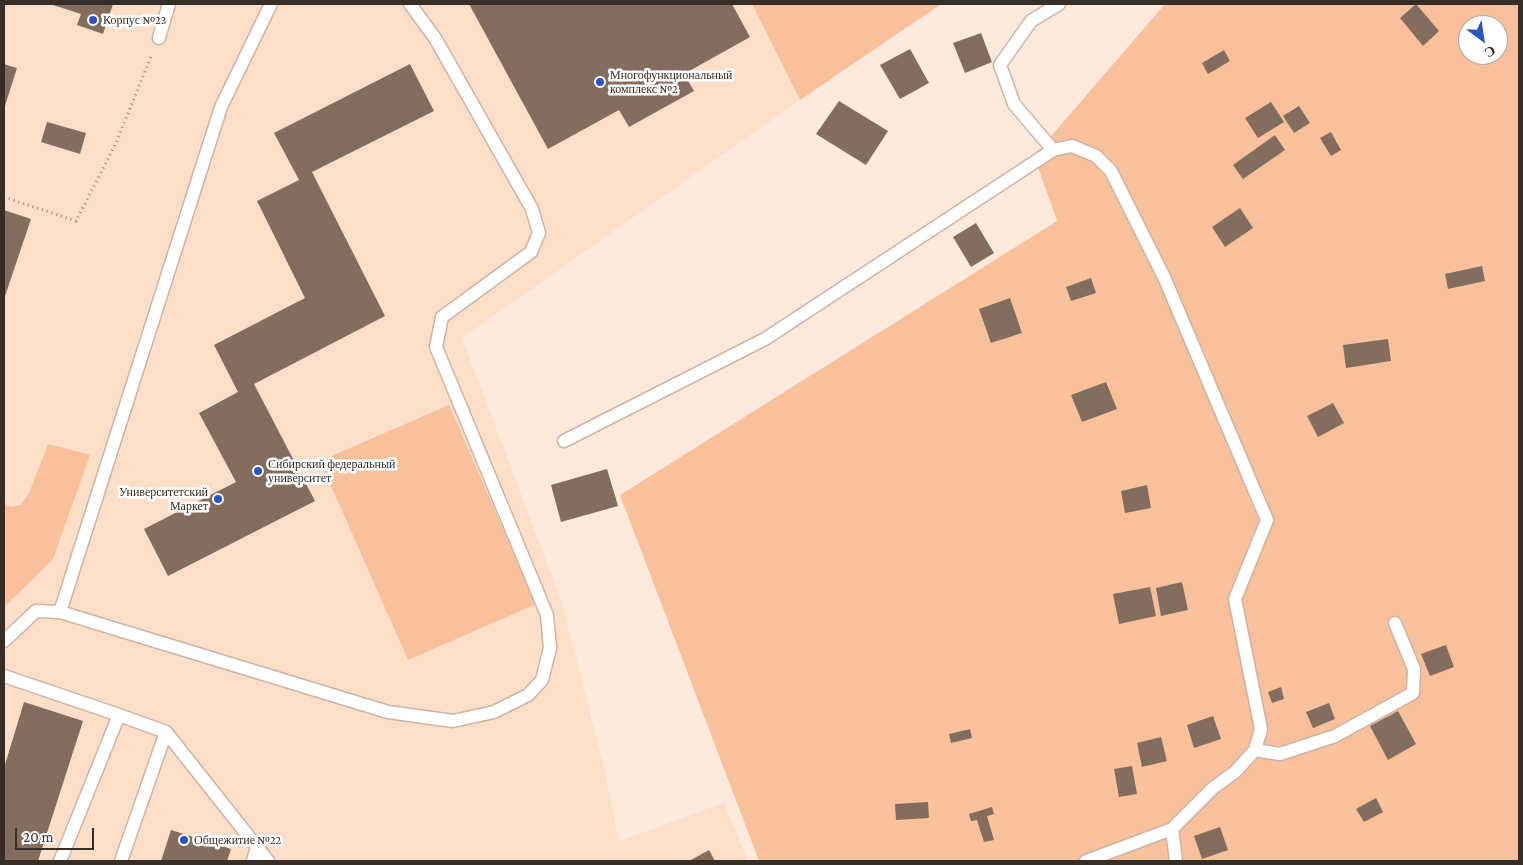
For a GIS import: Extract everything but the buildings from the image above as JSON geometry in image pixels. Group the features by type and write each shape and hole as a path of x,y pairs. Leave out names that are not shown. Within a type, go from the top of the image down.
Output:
{"lane":[{"path":"159,38 169,4"},
{"path":"60,612 221,107 272,4"},
{"path":"4,641 36,611 60,612 388,712 453,721 494,712 528,695 542,680 550,648 547,614 436,347 442,317 531,252 539,233 532,209 435,38 410,4"},
{"path":"1053,150 1014,104 1000,66 1032,21 1059,4"},
{"path":"564,441 765,339 1053,150 1072,146 1096,156 1111,170 1164,277 1267,520 1235,599 1261,729 1255,750 1172,829 1086,861"},
{"path":"1255,750 1280,754 1335,736 1413,693 1414,669 1394,623"},
{"path":"4,676 166,732 268,861"},
{"path":"60,861 119,715"},
{"path":"121,861 166,732"},
{"path":"1172,829 1176,861"},
{"path":"253,861 257,847"}],"path":[{"path":"4,197 76,221 116,143 159,38"}],"shaded area":[{"name":"Сибирский федеральный университет","path":"4,4 941,4 800,100 462,338 562,603 605,773 619,841 724,803 748,861 4,861"},
{"path":"752,4 941,4 800,100"},
{"path":"1165,4 1519,4 1519,861 759,861 620,495 1057,221 1034,156"},
{"path":"449,405 536,604 408,660 320,461"},
{"path":"48,444 90,455 53,559 4,607 4,503 10,507 21,505 29,493"}],"place":[{"name":"Корпус №23","path":"93,20"},
{"name":"Многофункциональный комплекс №2","path":"600,82"},
{"name":"Сибирский федеральный университет","path":"258,471"},
{"name":"Университетский Маркет","path":"218,499"},
{"name":"Общежитие №22","path":"184,840"}]}
